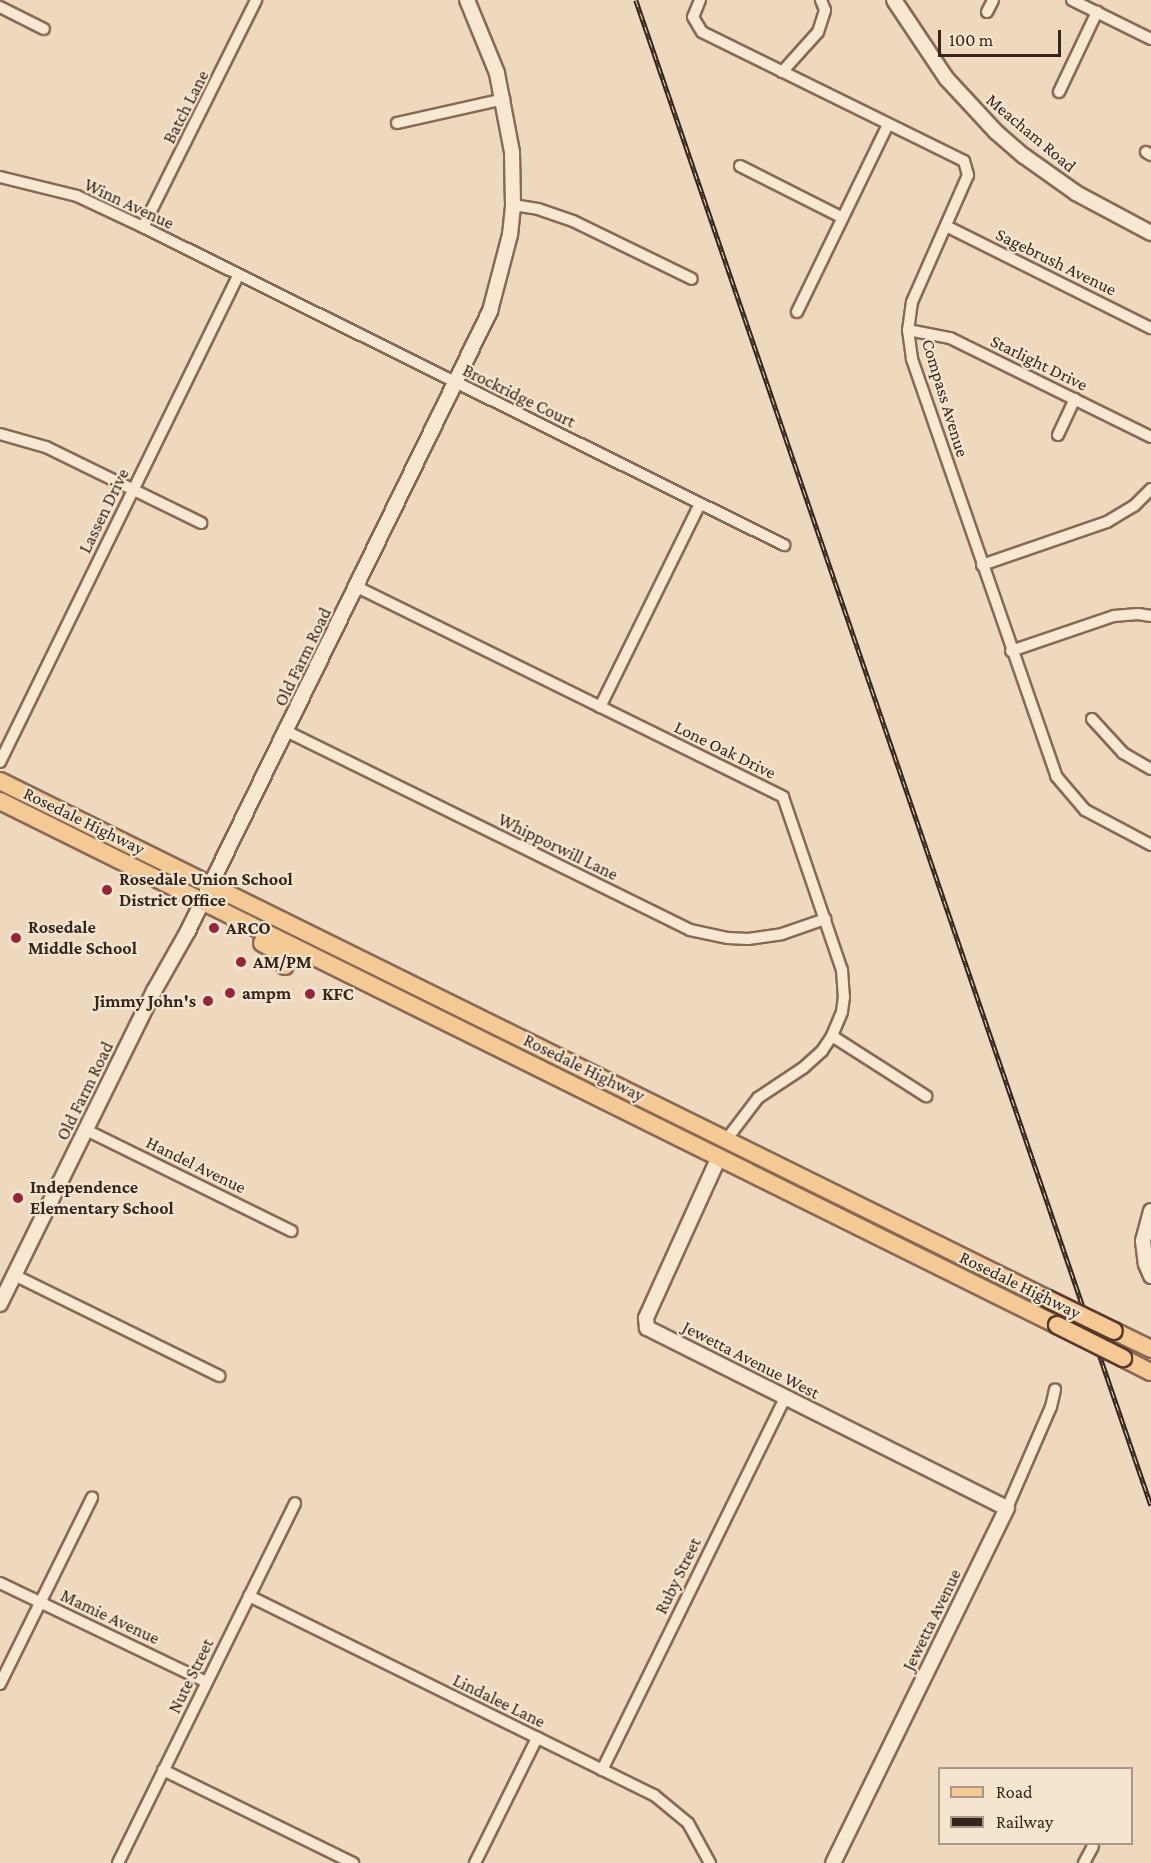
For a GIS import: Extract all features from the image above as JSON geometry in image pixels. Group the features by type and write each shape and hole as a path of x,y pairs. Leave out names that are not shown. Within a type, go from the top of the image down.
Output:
{"main road":[{"name":"Rosedale Highway","path":"0,781 1151,1350"},
{"path":"0,790 33,806 69,815"},
{"name":"Rosedale Highway","path":"0,801 1151,1372"},
{"path":"222,911 243,933 280,952 285,959 285,966"},
{"path":"361,980 375,978 461,1018 488,1023"},
{"path":"606,1101 630,1106 708,1144 715,1145 726,1140"},
{"path":"719,1156 731,1152 869,1220 910,1232"}],"street":[{"name":"Batch Lane","path":"144,227 256,0"},
{"name":"Old Farm Road","path":"0,1304 154,991 203,902 457,384 480,335 498,286 508,243 513,205 512,152 504,99 489,48 466,0"},
{"name":"Compass Avenue","path":"700,0 693,17 702,32 964,161 968,175 917,287 908,330 912,359 1050,762 1064,788 1085,810 1098,819 1151,845"},
{"name":"Meacham Road","path":"894,0 946,78 996,132 1069,188 1151,233"},
{"path":"987,12 993,0"},
{"path":"1072,0 1151,39"},
{"path":"782,72 818,32 823,5"},
{"path":"0,7 44,29"},
{"path":"1059,92 1097,12"},
{"path":"397,123 504,99"},
{"path":"797,312 888,125"},
{"path":"740,166 843,218"},
{"name":"Winn Avenue","path":"0,177 77,196 144,227 238,276"},
{"path":"513,205 538,209 573,220 692,279"},
{"name":"Sagebrush Avenue","path":"946,226 1151,328"},
{"name":"Brockridge Court","path":"238,276 784,546"},
{"name":"Lassen Drive","path":"0,762 238,276"},
{"name":"Starlight Drive","path":"908,330 950,338 1151,437"},
{"path":"1058,435 1075,399"},
{"path":"0,434 46,447 201,523"},
{"path":"982,565 1107,522 1134,506 1151,489"},
{"path":"600,706 700,504"},
{"name":"Lone Oak Drive","path":"357,586 783,797 825,919 844,983 842,1012 832,1036 813,1060 758,1098 726,1140"},
{"path":"1011,651 1114,616 1131,614 1151,616"},
{"path":"1092,719 1123,753 1151,769"},
{"name":"Whipporwill Lane","path":"286,731 690,930 728,939 748,939 782,934 825,919"},
{"path":"832,1036 926,1096"},
{"name":"Handel Avenue","path":"86,1130 291,1231"},
{"name":"Jewetta Avenue West","path":"719,1156 646,1318 646,1328 1007,1508"},
{"path":"1151,1211 1143,1241 1146,1264 1151,1276"},
{"path":"14,1275 219,1376"},
{"name":"Jewetta Avenue","path":"833,1863 1007,1508 1051,1407 1055,1389"},
{"name":"Ruby Street","path":"602,1770 785,1398"},
{"path":"0,1684 92,1498"},
{"name":"Nute Street","path":"118,1863 295,1503"},
{"name":"Mamie Avenue","path":"0,1582 207,1682"},
{"name":"Lindalee Lane","path":"249,1596 654,1795 678,1813 696,1835 710,1863"},
{"path":"475,1863 537,1738"},
{"path":"164,1770 352,1863"},
{"path":"1084,1863 1093,1846"}],"railway":[{"path":"636,0 1151,1505"}],"place":[{"name":"Rosedale Union School District Office","path":"107,890"},
{"name":"ARCO","path":"214,928"},
{"name":"Rosedale Middle School","path":"16,938"},
{"name":"AM/PM","path":"241,962"},
{"name":"ampm","path":"230,993"},
{"name":"KFC","path":"310,994"},
{"name":"Jimmy John's","path":"208,1001"},
{"name":"Independence Elementary School","path":"18,1198"}]}
